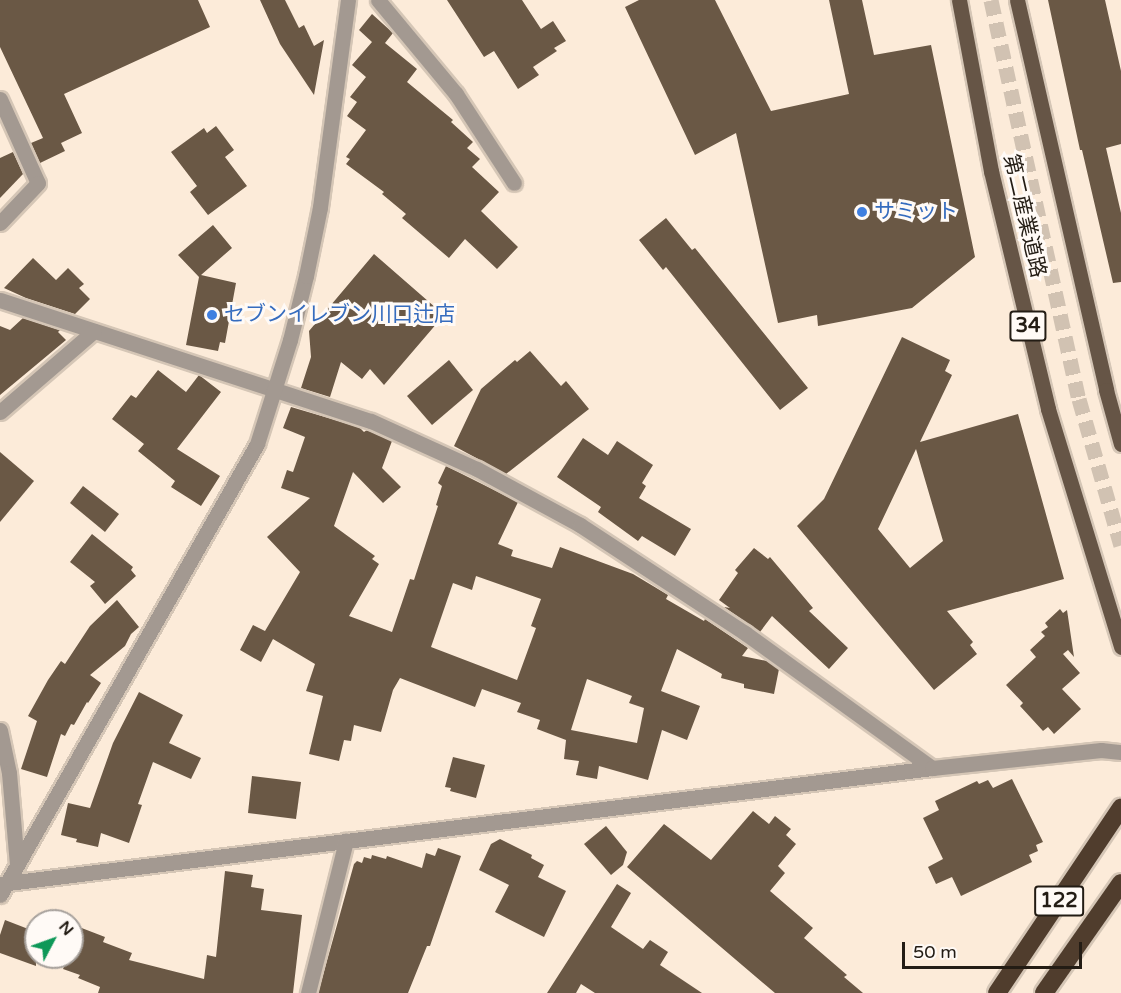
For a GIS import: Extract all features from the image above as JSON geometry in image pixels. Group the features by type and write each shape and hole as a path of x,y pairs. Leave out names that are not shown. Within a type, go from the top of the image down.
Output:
{"highway":[{"name":"122","path":"997,993 1121,808"},
{"name":"122","path":"1044,993 1121,883"},
{"path":"1102,910 1121,901"}],"main road":[{"name":"第二産業道路","path":"959,0 991,171 1048,409 1121,646"},
{"name":"第二産業道路","path":"1017,0 1106,390 1121,444"}],"street":[{"path":"2,888 258,444 306,276 320,207 348,0"},
{"path":"378,0 456,94 514,183"},
{"path":"0,99 38,183 0,223"},
{"path":"0,300 371,422 477,469 580,525 745,633 932,768"},
{"path":"0,412 94,331"},
{"path":"0,730 9,773 17,865"},
{"path":"2,888 346,841 932,768 1101,750 1121,752"},
{"path":"308,993 346,841"}],"building":[{"path":"0,0 198,0 210,27 64,94 82,133 61,143 65,151 40,163 31,143 43,138 0,47"},
{"path":"260,0 285,0 299,28 304,25 314,46 324,40 314,95 280,44"},
{"path":"447,0 522,0 541,29 553,21 566,41 554,48 557,51 533,67 539,75 518,89 494,51 484,57"},
{"path":"639,0 715,0 771,111 849,94 829,0 862,0 874,55 931,45 975,257 912,308 818,326 817,315 778,323 736,133 695,155 625,7"},
{"path":"1048,0 1105,0 1121,71 1121,144 1106,148 1121,213 1121,282 1113,283 1082,150 1080,150"},
{"path":"372,14 393,33 385,43 417,69 407,82 453,120 451,122 473,142 467,148 480,159 472,167 499,192 481,211 518,247 497,269 465,239 449,258 402,218 406,214 382,194 384,192 346,164 350,159 346,157 366,130 347,116 357,102 350,97 366,77 352,65 372,42 359,30"},
{"path":"216,126 234,150 225,157 247,186 208,215 190,192 197,186 171,152 204,128 207,133"},
{"path":"13,152 23,174 0,198 0,158"},
{"path":"666,218 692,250 695,248 808,388 780,410 666,267 663,270 639,240"},
{"path":"213,225 232,248 201,275 236,283 225,343 220,342 218,351 186,345 199,277 178,255"},
{"path":"374,254 444,315 384,385 370,369 362,379 341,362 330,397 301,388 311,357 309,331"},
{"path":"33,258 56,280 68,268 84,284 79,288 90,299 75,314 26,298 4,288"},
{"path":"23,318 60,330 58,332 66,340 0,395 0,326 10,330"},
{"path":"902,337 950,360 945,371 952,375 920,442 1018,414 1064,579 947,611 973,642 970,645 977,654 934,690 797,526 824,499","holes":["916,449 943,541 910,568 878,529"]},
{"path":"530,351 561,386 566,381 589,409 506,474 454,446 481,389 515,360 517,362"},
{"path":"449,360 473,390 432,425 407,396"},
{"path":"158,370 186,392 199,375 221,392 177,449 220,476 201,506 171,487 175,481 138,451 144,444 112,419 131,395 136,398"},
{"path":"291,407 359,427 364,432 367,430 392,441 382,468 401,487 383,503 353,472 334,526 375,556 372,559 379,564 349,616 392,632 410,579 414,580 438,506 436,505 442,486 438,483 446,466 518,502 498,544 513,550 511,556 552,568 560,547 633,574 668,595 666,599 704,621 705,619 748,648 742,656 767,661 779,669 774,694 744,688 744,684 721,678 722,674 677,649 661,691 700,706 687,740 662,730 648,780 599,766 597,779 576,775 579,761 564,759 566,740 537,729 540,720 517,712 521,703 482,689 475,707 400,678 393,690 381,732 354,725 351,741 344,740 339,761 309,754 323,696 306,691 315,664 273,639 261,662 240,650 253,625 265,631 300,572 267,537 310,498 281,488 287,470 293,472 305,437 283,428","holes":["476,576 541,599 531,626 536,628 517,680 431,647 453,583 472,590","587,679 632,696 629,703 644,708 637,743 571,730"]},
{"path":"583,438 608,455 617,441 653,465 642,483 646,486 639,498 691,529 675,556 642,536 638,541 598,512 601,507 557,477"},
{"path":"0,452 34,481 0,522"},
{"path":"83,486 119,514 105,532 70,503"},
{"path":"92,534 133,567 131,570 136,576 105,604 90,586 95,582 70,562"},
{"path":"754,548 768,559 770,557 813,608 809,611 848,648 829,669 772,616 760,632 724,607 730,608 719,600 738,573 735,570"},
{"path":"117,600 139,627 131,634 125,646 90,675 101,683 74,725 71,724 65,736 61,734 47,777 21,769 37,721 28,716 48,680 61,661 65,664 90,626"},
{"path":"1060,609 1063,613 1067,610 1074,657 1068,650 1063,654 1080,673 1062,689 1081,709 1054,734 1048,727 1043,731 1020,706 1023,703 1006,685 1036,657 1030,650 1045,636 1041,632 1048,627 1045,623"},
{"path":"139,692 183,715 169,743 201,758 191,779 153,762 138,804 142,805 129,843 101,833 98,847 76,842 77,839 61,835 68,803 90,808 113,743"},
{"path":"453,757 485,765 476,798 450,791 451,788 445,787"},
{"path":"252,776 301,782 296,819 248,813"},
{"path":"1012,779 1043,842 1036,845 1038,851 1029,855 1032,862 961,896 952,877 936,884 928,867 943,859 923,818 939,810 935,801 977,781 979,784 988,780 993,788"},
{"path":"753,811 769,824 775,816 791,829 786,835 796,844 778,866 785,873 770,891 813,928 804,938 847,975 844,977 863,993 775,993 627,867 664,824 711,860"},
{"path":"606,826 627,852 623,865 611,875 584,844"},
{"path":"500,839 532,855 531,858 544,865 538,877 566,891 544,937 495,912 509,885 479,870 491,844"},
{"path":"438,848 461,856 430,946 427,946 408,993 318,993 354,864 357,861 362,863 364,857 371,859 372,855 386,859 387,856 422,868 426,853 435,856"},
{"path":"225,871 253,875 251,887 264,889 261,910 302,915 293,993 98,993 100,987 78,978 80,975 63,969 84,969 84,929 105,937 103,942 132,953 129,960 204,979 207,955 216,957"},
{"path":"617,884 631,893 611,927 643,949 650,940 668,952 660,965 702,993 595,993 581,984 576,993 547,993"},
{"path":"5,920 24,927 24,962 0,953 0,935"}],"tunnel":[{"path":"991,0 1079,399 1121,545"}],"place":[{"name":"サミット","path":"862,212"},
{"name":"セブンイレブン川口辻店","path":"212,315"}]}
